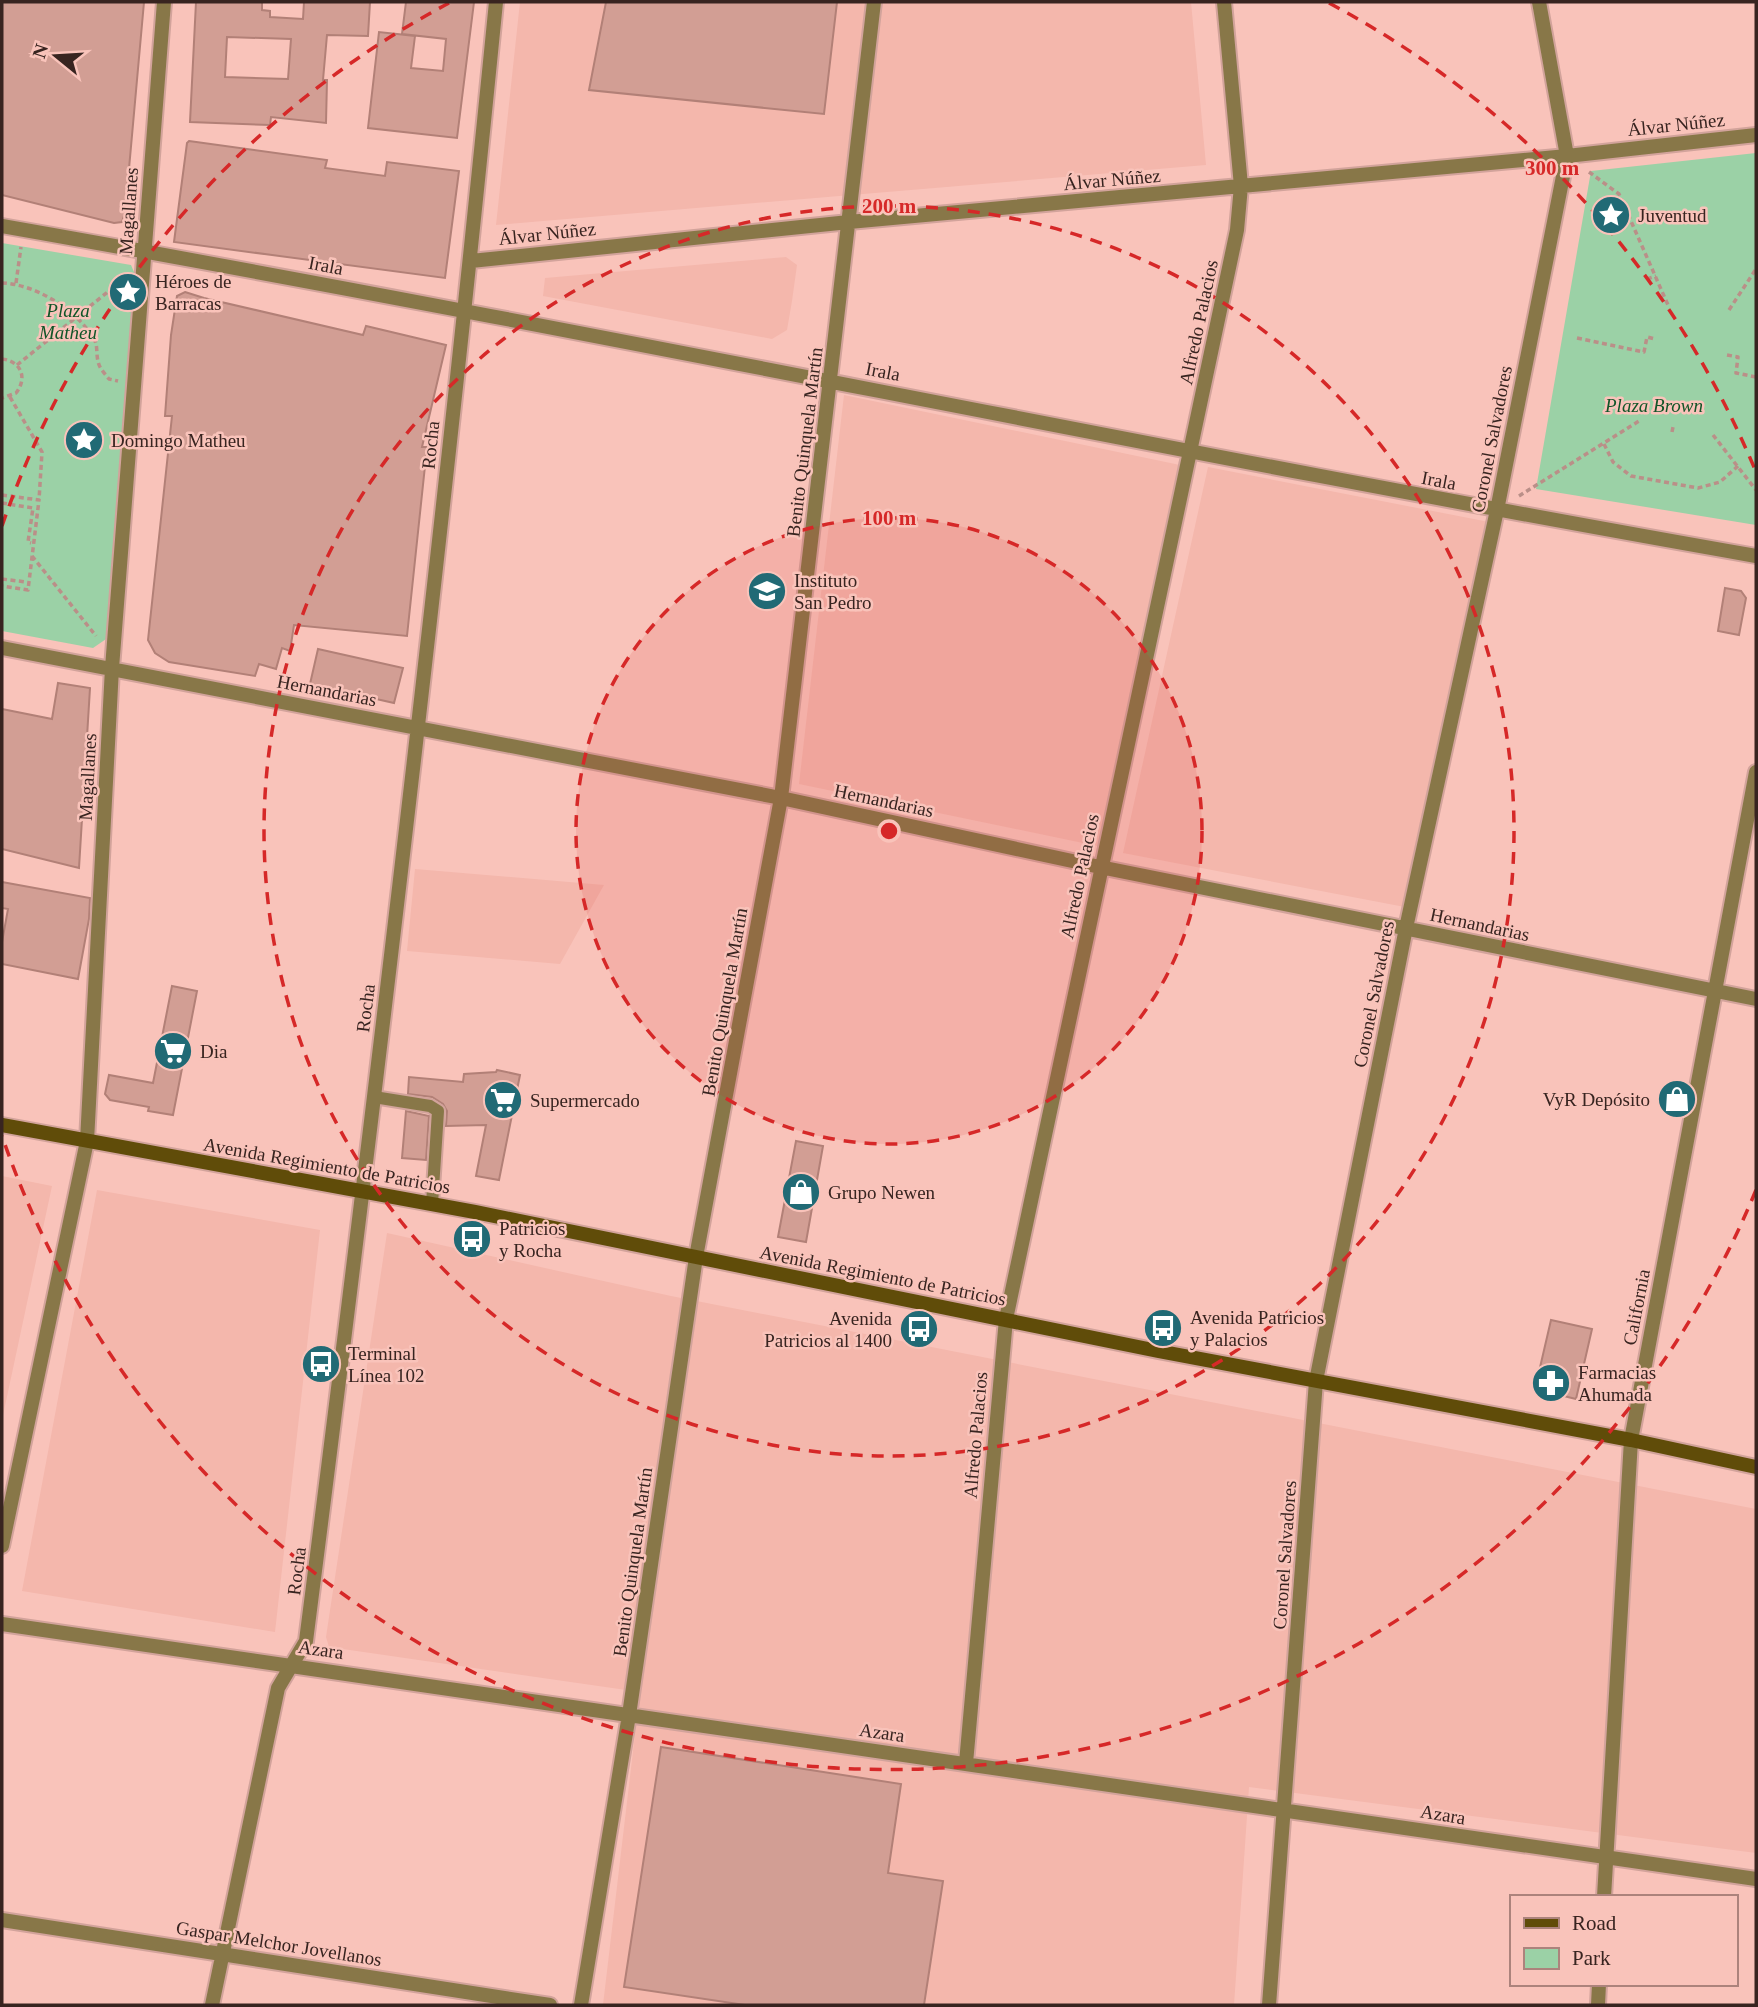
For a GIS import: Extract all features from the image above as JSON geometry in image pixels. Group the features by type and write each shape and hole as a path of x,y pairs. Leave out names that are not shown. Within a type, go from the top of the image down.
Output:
{"main road":[{"name":"Avenida Regimiento de Patricios","path":"2,1125 432,1204 1756,1466"}],"street":[{"name":"Magallanes","path":"2,1546 87,1141 112,668 164,2"},
{"name":"Rocha","path":"212,2005 278,1688 306,1641 364,1191 418,727 471,261 496,2"},
{"name":"Benito Quinquela Martín","path":"582,2005 629,1715 696,1257 781,798 874,2"},
{"name":"Alfredo Palacios","path":"967,1763 1006,1319 1237,230 1241,186 1224,2"},
{"name":"Coronel Salvadores","path":"1269,2005 1316,1381 1406,928 1497,510 1567,156 1539,2"},
{"name":"Álvar Núñez","path":"471,261 849,222 1567,156 1756,135"},
{"name":"Irala","path":"2,226 464,310 1191,452 1756,556"},
{"name":"Hernandarias","path":"2,648 781,798 1100,867 1756,999"},
{"name":"California","path":"1604,1895 1631,1440 1756,772"},
{"name":"Azara","path":"2,1624 1756,1879"},
{"name":"Gaspar Melchor Jovellanos","path":"2,1920 550,2005"},
{"path":"1598,2005 1599,1986"}],"lane":[{"path":"374,1097 430,1106 438,1111 432,1204"}],"path":[{"path":"1567,156 1619,194 1668,305"},
{"path":"16,283 23,230"},
{"path":"17,365 134,271 144,251"},
{"path":"1729,310 1756,269"},
{"path":"1647,279 1656,276"},
{"path":"2,283 16,283 54,301 77,318 96,341 98,364 109,379 134,383"},
{"path":"1577,338 1644,352 1647,337 1655,339"},
{"path":"1727,355 1738,357 1736,373 1756,377"},
{"path":"2,359 12,360 17,365 23,381 21,388 10,397 2,398"},
{"path":"2,586 27,590 39,500 42,452 10,397"},
{"path":"1497,510 1639,421"},
{"path":"1713,435 1756,490"},
{"path":"1604,443 1613,462 1631,476 1685,486 1698,488 1720,482 1738,466"},
{"path":"2,495 39,500"},
{"path":"2,503 33,508 28,542 31,543"},
{"path":"32,556 101,643 112,668"},
{"path":"2,579 26,582"}],"shaded area":[{"path":"520,2 1191,2 1206,165 496,225"},
{"path":"786,257 797,265 792,301 787,330 772,339 543,296 545,278"},
{"path":"844,395 1180,465 1102,847 799,784"},
{"path":"1208,467 1489,522 1410,908 1123,853"},
{"path":"415,869 604,885 560,964 407,951"},
{"path":"2,1176 52,1186 2,1420"},
{"path":"97,1190 320,1230 275,1632 22,1591"},
{"path":"387,1233 671,1296 1756,1509 1756,1853 1249,1787 1234,2005 603,2005 640,1692 329,1647 326,1637"}],"green space":[{"name":"Plaza Brown","path":"1756,153 1756,525 1536,489 1591,171"},
{"name":"Plaza Matheu","path":"2,243 131,265 137,279 109,637 93,648 2,631"}],"building":[{"path":"2,2 144,2 122,222 114,223 2,195"},
{"path":"196,2 262,2 262,10 270,11 270,17 303,19 304,2 370,2 368,36 327,35 323,80 327,80 326,123 271,117 270,125 190,122","holes":["227,37 291,39 288,79 225,77"]},
{"path":"406,2 474,2 457,138 368,128 379,32 415,36 411,68 443,71 446,39 402,34"},
{"path":"606,2 837,2 824,114 589,90"},
{"path":"189,141 327,160 325,168 385,176 387,162 459,171 445,278 174,242"},
{"path":"185,292 363,335 366,326 446,345 422,447 427,447 407,636 294,625 290,651 282,648 276,669 259,664 255,676 169,662 155,653 148,640 172,416 165,416 171,335 177,296"},
{"path":"1725,588 1741,591 1746,598 1739,635 1718,631"},
{"path":"318,649 403,668 394,703 310,684"},
{"path":"58,683 90,688 79,868 2,849 2,709 52,719"},
{"path":"2,882 90,898 78,979 2,964 2,942 8,909 2,908"},
{"name":"Dia","path":"172,986 197,991 173,1115 148,1111 149,1107 110,1100 105,1094 109,1075 153,1083"},
{"path":"497,1070 520,1075 499,1180 476,1176 486,1125 446,1126 447,1111 443,1104 432,1097 408,1094 409,1077 463,1082 464,1074"},
{"path":"406,1111 429,1116 426,1160 402,1158"},
{"name":"Grupo Newen","path":"796,1141 823,1146 806,1242 778,1237"},
{"path":"1551,1320 1592,1329 1576,1399 1535,1389"},
{"path":"661,1747 901,1784 888,1873 943,1881 924,2005 745,2005 624,1987"}],"place":[{"name":"Juventud","path":"1611,215"},
{"name":"Héroes de Barracas","path":"128,292"},
{"name":"Domingo Matheu","path":"84,440"},
{"name":"Instituto San Pedro","path":"767,591"},
{"name":"Dia","path":"173,1051"},
{"name":"VyR Depósito","path":"1677,1099"},
{"name":"Supermercado","path":"503,1100"},
{"name":"Grupo Newen","path":"801,1192"},
{"name":"Patricios y Rocha","path":"472,1239"},
{"name":"Avenida Patricios y Palacios","path":"1163,1328"},
{"name":"Avenida Patricios al 1400","path":"919,1329"},
{"name":"Terminal Línea 102","path":"321,1364"},
{"name":"Farmacias Ahumada","path":"1551,1383"}]}
